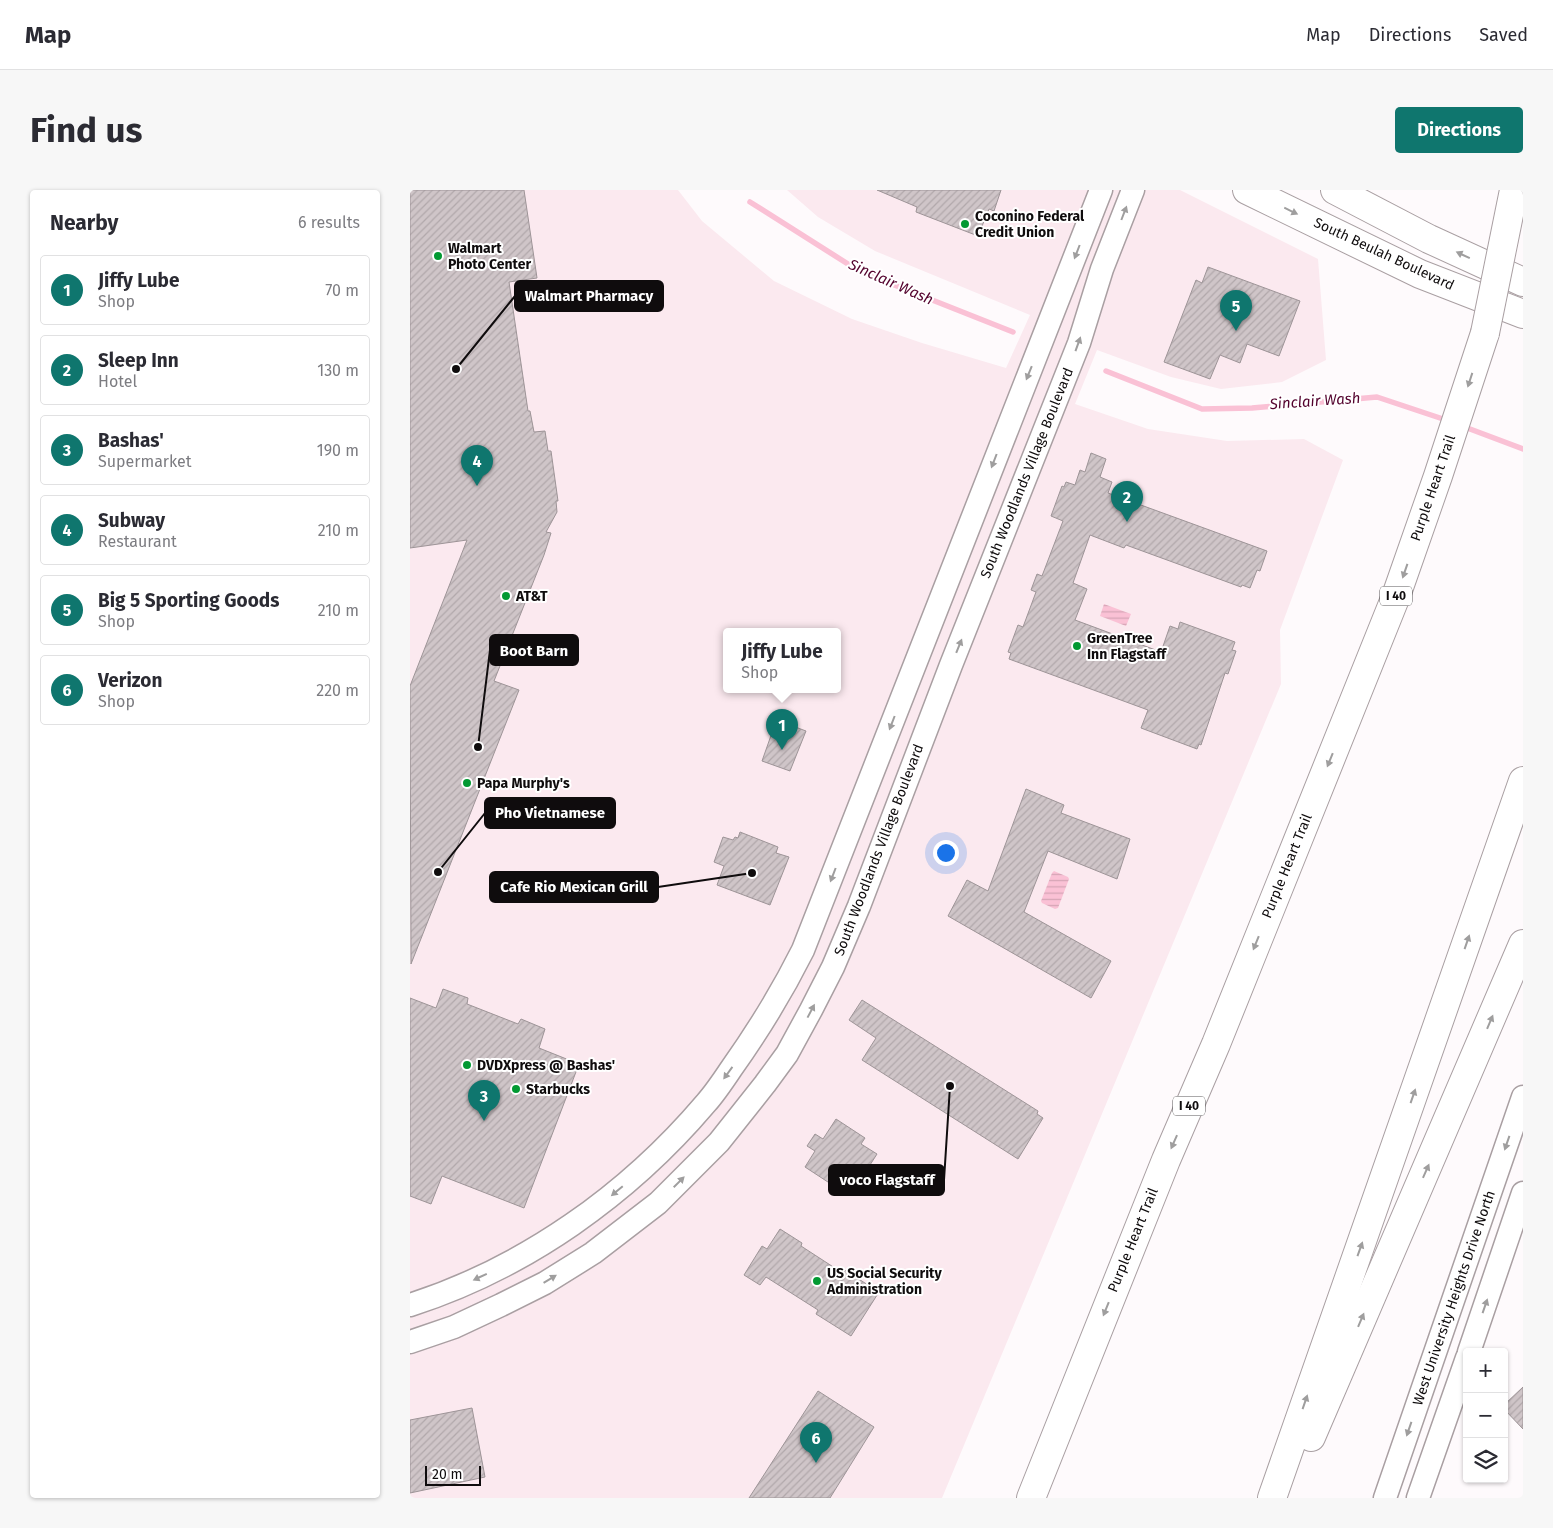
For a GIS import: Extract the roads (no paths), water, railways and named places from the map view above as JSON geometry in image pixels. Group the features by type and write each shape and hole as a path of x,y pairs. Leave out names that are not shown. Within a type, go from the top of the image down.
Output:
{"main road":[{"name":"South Beulah Boulevard","path":"1247,190 1420,274 1523,314"},
{"path":"1335,190 1428,239 1523,282"},
{"path":"1485,333 1514,190"},
{"name":"Purple Heart Trail","path":"1031,1498 1162,1169 1216,1044 1396,596 1523,226"},
{"path":"1272,1498 1523,781"},
{"path":"1284,1498 1523,944"}],"street":[{"path":"410,1305 478,1278 520,1258 615,1194 663,1151 708,1102 757,1034 803,950 1101,190"},
{"name":"South Woodlands Village Boulevard","path":"410,1342 454,1327 501,1305 545,1283 593,1253 658,1203 719,1142 760,1091 786,1054 833,967 859,906 941,692 1079,343 1102,269 1133,190"},
{"path":"1012,416 1047,422"},
{"path":"910,678 941,692"},
{"path":"757,1034 786,1054"},
{"name":"West University Heights Drive North","path":"1385,1498 1523,1097"},
{"path":"1470,1348 1523,1193"},
{"path":"1418,1498 1463,1369"}],"waterway":[{"name":"Sinclair Wash","path":"750,202 859,271 1013,332"},
{"name":"Sinclair Wash","path":"1106,371 1202,409 1252,408 1377,397 1449,421"},
{"name":"Sinclair Wash","path":"1462,426 1523,449"}],"place":[{"name":"Coconino Federal Credit Union","path":"965,224"},
{"name":"Walmart Photo Center","path":"438,256"},
{"name":"Big 5 Sporting Goods","path":"1236,331"},
{"name":"Walmart Pharmacy","path":"456,369"},
{"name":"Subway","path":"477,486"},
{"name":"Sleep Inn","path":"1127,522"},
{"name":"AT&T","path":"506,596"},
{"name":"GreenTree Inn Flagstaff","path":"1077,646"},
{"name":"Boot Barn","path":"478,747"},
{"name":"Jiffy Lube","path":"782,750"},
{"name":"Papa Murphy's","path":"467,783"},
{"name":"Pho Vietnamese","path":"438,872"},
{"name":"Cafe Rio Mexican Grill","path":"752,873"},
{"name":"DVDXpress @ Bashas'","path":"467,1065"},
{"name":"voco Flagstaff","path":"950,1086"},
{"name":"Starbucks","path":"516,1089"},
{"name":"Bashas'","path":"484,1121"},
{"name":"US Social Security Administration","path":"817,1281"},
{"name":"Verizon","path":"816,1463"}]}
